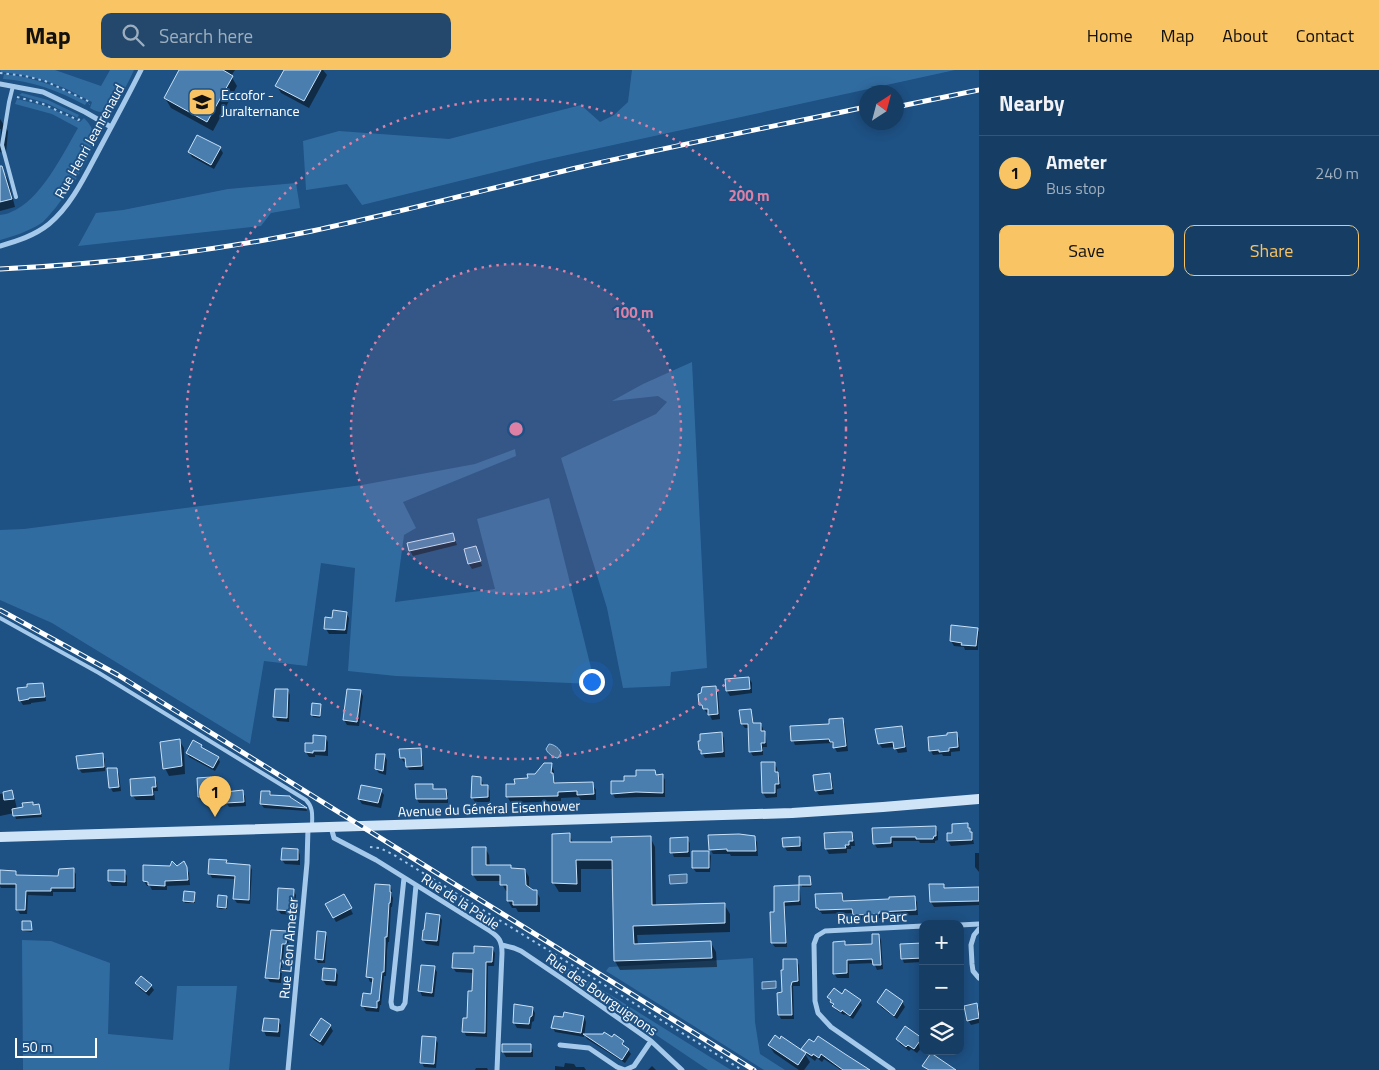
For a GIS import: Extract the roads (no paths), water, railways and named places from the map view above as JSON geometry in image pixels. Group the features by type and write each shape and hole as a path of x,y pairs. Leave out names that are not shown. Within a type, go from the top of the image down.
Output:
{"main road":[{"name":"Avenue du Général Eisenhower","path":"0,837 792,813 883,808 979,799"}],"street":[{"name":"Rue Henri Jeanrenaud","path":"0,246 30,236 50,224 58,215 75,192 141,70"},
{"path":"0,84 34,89 52,95 111,127"},
{"name":"Rue de la Paule","path":"330,826 334,838 359,850 496,935 502,945 497,1070"},
{"name":"Rue Léon Ameter","path":"288,1070 310,828"},
{"path":"404,878 391,1002 392,1007 397,1009 402,1008 405,1003 416,885"},
{"path":"964,925 979,924"},
{"name":"Rue du Parc","path":"894,1070 834,1029 818,1012 815,1001 814,944 817,936 826,931 919,926"},
{"path":"979,929 974,935 971,945 973,971 979,978"},
{"name":"Rue des Bourguignons","path":"502,945 514,948 572,985 651,1041 682,1070"},
{"path":"560,1045 589,1048 617,1067 625,1070 634,1066 651,1041"}],"lane":[{"path":"13,86 2,145 16,197"},
{"path":"0,618 107,678 306,800 312,810 310,828"}],"railway":[{"path":"904,105 979,90"},
{"path":"0,269 157,256 235,245 312,231 576,168 859,108"},
{"path":"0,610 118,675 754,1070"}],"place":[{"name":"Eccofor - Juralternance","path":"202,102"},
{"name":"Ameter","path":"215,817"}]}
